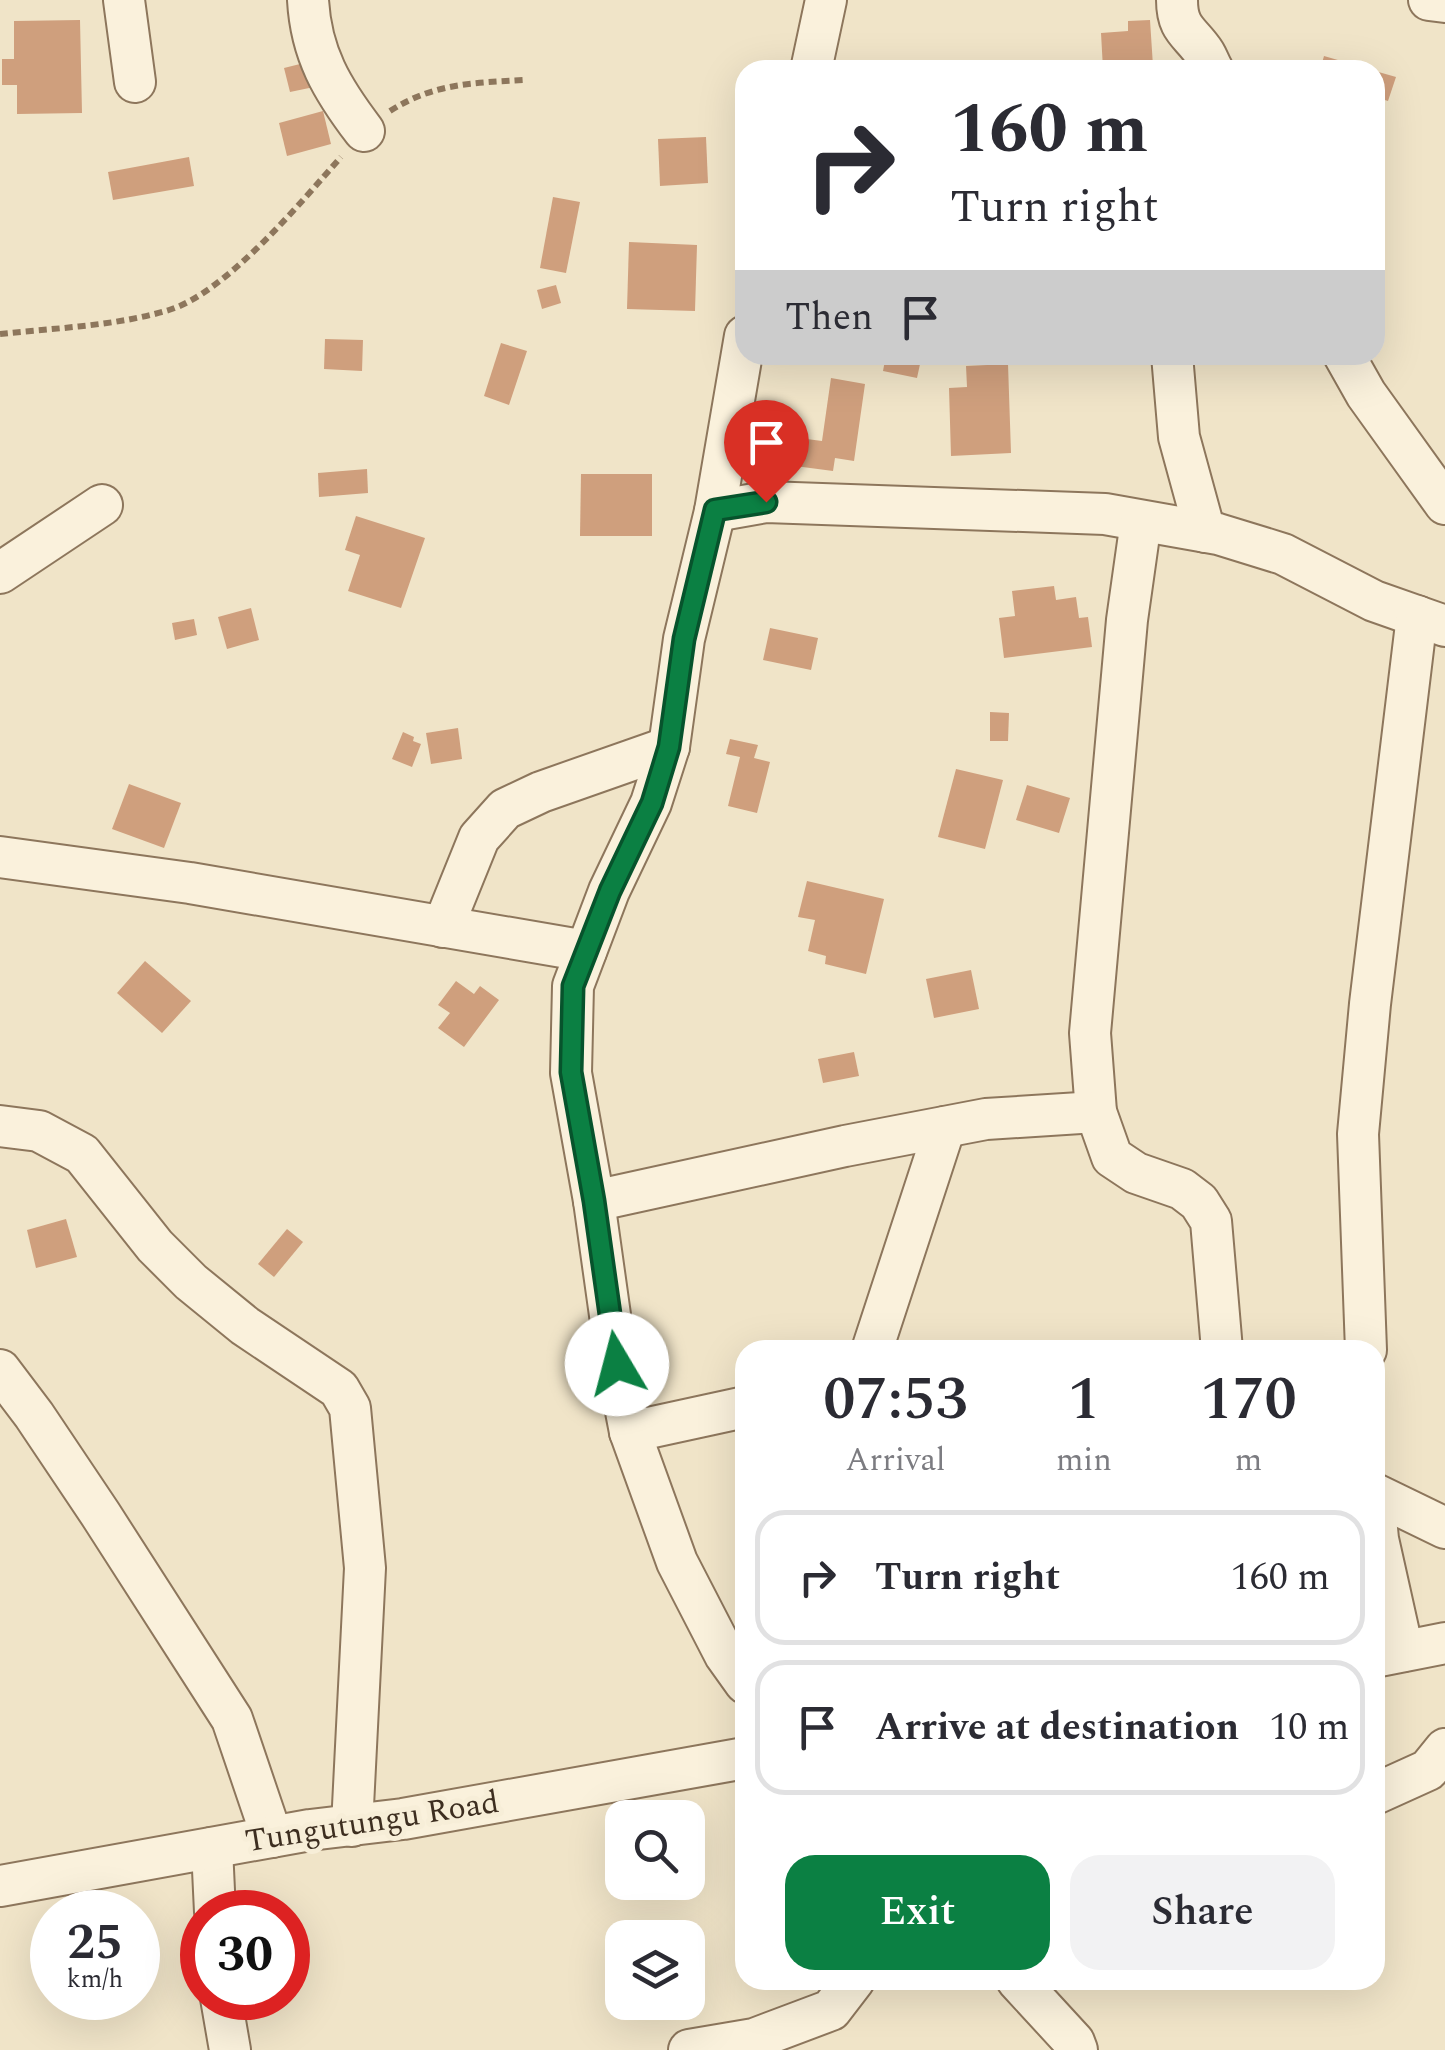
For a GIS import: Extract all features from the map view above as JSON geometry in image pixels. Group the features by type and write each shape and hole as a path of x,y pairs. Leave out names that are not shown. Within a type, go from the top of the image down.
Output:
{"street":[{"path":"124,0 136,82"},
{"path":"308,0 317,53 338,97 364,131"},
{"path":"812,60 826,0"},
{"path":"1429,0 1445,2"},
{"path":"1177,5 1177,60"},
{"path":"1177,5 1182,28 1208,60"},
{"path":"735,1668 678,1562 630,1432 571,1072 573,986 610,891 652,803 669,747 684,639 715,510 740,365"},
{"path":"1173,365 1179,437 1205,532"},
{"path":"1350,365 1445,504"},
{"path":"715,510 766,502 1106,514 1205,532 1283,554 1374,601 1431,621 1370,1004 1358,1134 1366,1340"},
{"path":"0,573 102,506"},
{"path":"1142,520 1127,620 1090,1033 1096,1112 1112,1157 1136,1173 1182,1189 1199,1202 1210,1221 1221,1340"},
{"path":"443,927 480,838 505,808 669,747"},
{"path":"0,857 190,882 586,951"},
{"path":"594,1201 986,1119 1096,1112"},
{"path":"0,1126 39,1131 82,1154 155,1246 191,1282 245,1326 339,1389 350,1408 365,1568 352,1826"},
{"path":"875,1340 945,1127"},
{"path":"0,1370 101,1515 232,1719 272,1837"},
{"path":"630,1432 735,1409"},
{"path":"1385,1499 1445,1528"},
{"path":"1385,1613 1389,1654 1445,1644"},
{"path":"1385,1789 1428,1770 1445,1749"},
{"name":"Tungutungu Road","path":"0,1886 272,1837 403,1820 735,1760"},
{"path":"212,1848 213,1890"},
{"path":"689,2050 754,2038 831,2010 846,1990"},
{"path":"1026,1990 1078,2050"},
{"path":"225,2020 230,2050"}],"path":[{"path":"0,334 171,310 217,285 371,124 414,96 467,84 523,80"}],"building":[{"path":"80,20 82,113 17,114 17,85 2,85 2,59 14,59 14,21"},
{"path":"1150,20 1153,60 1102,60 1101,33 1128,31 1128,21"},
{"path":"308,62 314,87 290,92 284,68"},
{"path":"1385,74 1396,77 1388,101 1385,100"},
{"path":"323,111 331,144 287,156 279,123"},
{"path":"706,137 708,183 660,186 658,139"},
{"path":"189,157 194,186 113,200 108,172"},
{"path":"553,197 580,202 566,273 540,268"},
{"path":"629,242 697,245 695,311 627,309"},
{"path":"556,285 561,303 542,309 537,290"},
{"path":"325,339 363,340 362,371 324,369"},
{"path":"501,343 527,351 509,405 484,396"},
{"path":"884,365 920,365 917,378 883,371"},
{"path":"1008,365 1011,453 951,456 949,388 967,387 966,366"},
{"path":"831,378 865,384 854,461 835,458 833,471 795,466 799,438 822,441"},
{"path":"367,469 368,493 319,497 318,473"},
{"path":"581,474 652,474 652,536 580,536"},
{"path":"356,516 425,538 401,608 348,591 360,555 345,550"},
{"path":"1054,586 1056,600 1076,597 1079,618 1088,617 1092,647 1004,658 999,618 1015,616 1012,591"},
{"path":"251,608 259,640 227,649 218,617"},
{"path":"194,619 197,635 175,640 172,623"},
{"path":"770,628 818,638 811,670 763,660"},
{"path":"990,712 1009,713 1008,741 990,741"},
{"path":"458,728 462,759 431,764 426,733"},
{"path":"403,732 421,744 412,767 392,759"},
{"path":"730,739 758,745 754,758 770,762 757,813 728,806 740,757 726,754"},
{"path":"956,769 1003,780 985,849 938,837"},
{"path":"129,784 181,803 164,848 112,829"},
{"path":"1027,785 1070,798 1059,833 1016,820"},
{"path":"807,881 884,899 866,974 825,964 826,956 808,951 815,920 798,917"},
{"path":"145,961 191,1001 162,1033 117,993"},
{"path":"971,970 979,1009 934,1018 926,979"},
{"path":"456,981 474,994 480,986 499,1000 464,1047 438,1028 450,1013 438,1005"},
{"path":"854,1052 859,1076 823,1083 818,1059"},
{"path":"66,1219 77,1257 36,1268 27,1230"},
{"path":"287,1229 303,1242 274,1277 258,1264"}],"route":[{"path":"617,1364 571,1072 573,986 610,891 652,803 669,747 684,639 715,510 766,502"}]}
